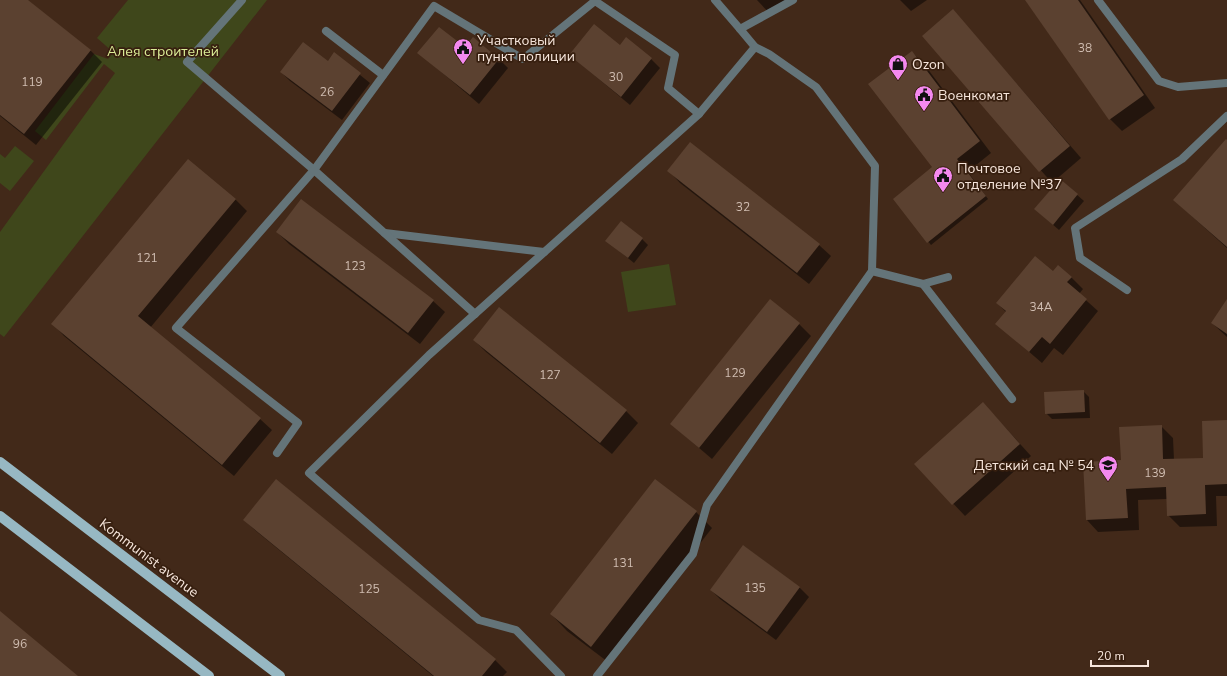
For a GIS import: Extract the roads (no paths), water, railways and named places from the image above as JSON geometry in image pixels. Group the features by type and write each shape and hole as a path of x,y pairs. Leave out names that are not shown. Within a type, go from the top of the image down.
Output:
{"main road":[{"name":"Kommunist avenue","path":"0,462 280,676"},
{"path":"0,516 210,676"}],"lane":[{"path":"242,0 187,62 314,170 475,314"},
{"path":"597,676 693,554 707,505 872,271 875,166 816,87 769,54 755,47 716,0"},
{"path":"740,29 793,0"},
{"path":"1098,0 1159,81 1178,87 1227,83"},
{"path":"277,453 298,423 176,328 314,170 434,6 524,60 596,1 675,55 668,88 700,114"},
{"path":"326,31 383,75"},
{"path":"561,676 516,630 479,620 310,473 429,355 700,114 755,47"},
{"path":"1127,290 1080,258 1075,228 1182,158 1227,116"},
{"path":"385,233 544,252"},
{"path":"872,271 923,284 948,277"},
{"path":"923,284 1012,399"}],"place":[{"name":"Участковый пункт полиции","path":"463,65"},
{"name":"Ozon","path":"898,81"},
{"name":"Военкомат","path":"924,112"},
{"name":"Почтовое отделение №37","path":"943,193"},
{"name":"Детский сад № 54","path":"1108,482"}],"park label":[{"name":"Алея строителей","path":"163,51"}]}
